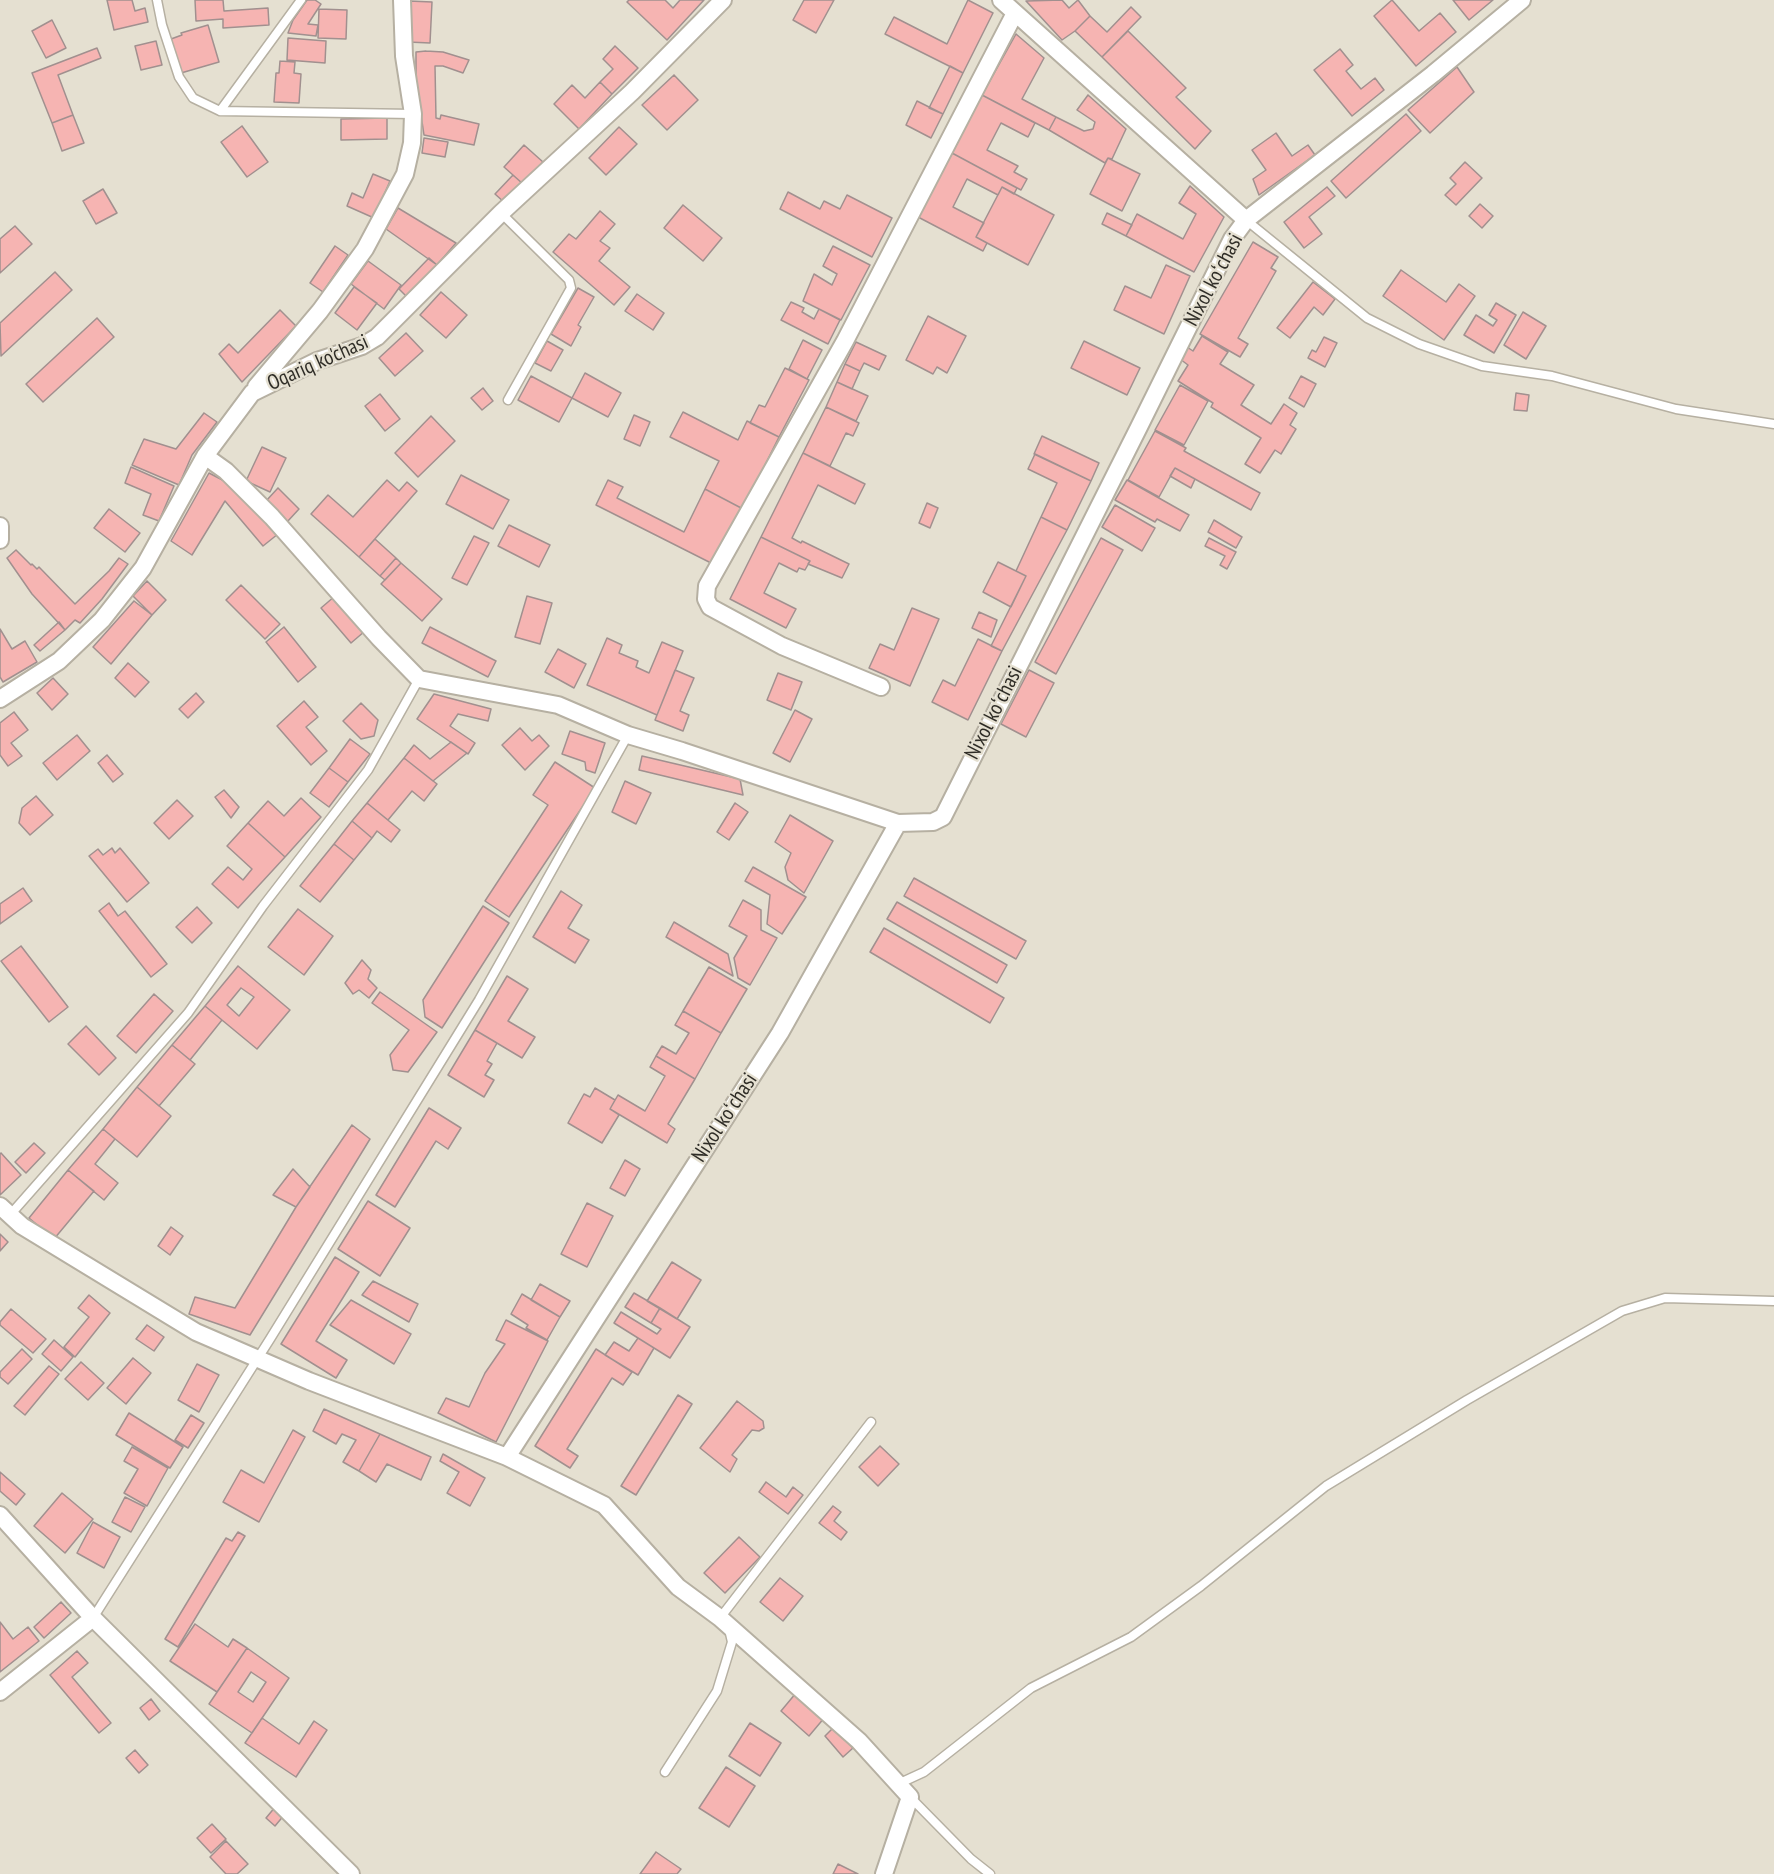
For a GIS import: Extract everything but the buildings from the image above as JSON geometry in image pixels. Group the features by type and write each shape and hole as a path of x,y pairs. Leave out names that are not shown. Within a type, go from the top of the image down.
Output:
{"street":[{"path":"252,393 320,311 365,249 405,174 412,143 413,114 404,56 402,0"},
{"name":"Oqariq ko'chasi","path":"2,693 59,661 102,620 143,568 205,456 252,393 317,361 362,346 377,337 501,213 632,92 723,0"},
{"path":"1001,0 1246,220"},
{"name":"Nixol koʻchasi","path":"507,1457 780,1033 898,824 933,822 942,817 1232,239 1246,220 1433,74 1522,0"},
{"path":"881,687 782,645 710,607 706,599 707,586 845,341 1015,13"},
{"path":"205,456 226,471 272,517 379,638 419,679 558,705 628,735 898,824"},
{"path":"0,526 0,540"},
{"path":"5,1210 22,1226 196,1332 309,1381 507,1457 604,1505 678,1587 724,1622 859,1741 910,1797 884,1874"},
{"path":"0,1515 93,1618 351,1874"},
{"path":"0,1692 93,1618"}],"lane":[{"path":"158,0 162,25 178,77 193,98 220,111 413,114"},
{"path":"220,111 302,0"},
{"path":"501,213 569,280 571,288 508,400"},
{"path":"1246,220 1367,318 1419,344 1482,366 1552,376 1676,409 1774,424"},
{"path":"5,1210 189,1013 263,906 368,770 419,679"},
{"path":"93,1618 479,1000 628,735"},
{"path":"898,1784 924,1772 1031,1688 1131,1636 1201,1586 1326,1486 1467,1400 1622,1311 1665,1298 1774,1301"},
{"path":"665,1772 717,1691 732,1642 724,1622 872,1422"},
{"path":"910,1797 971,1859 990,1874"}]}
